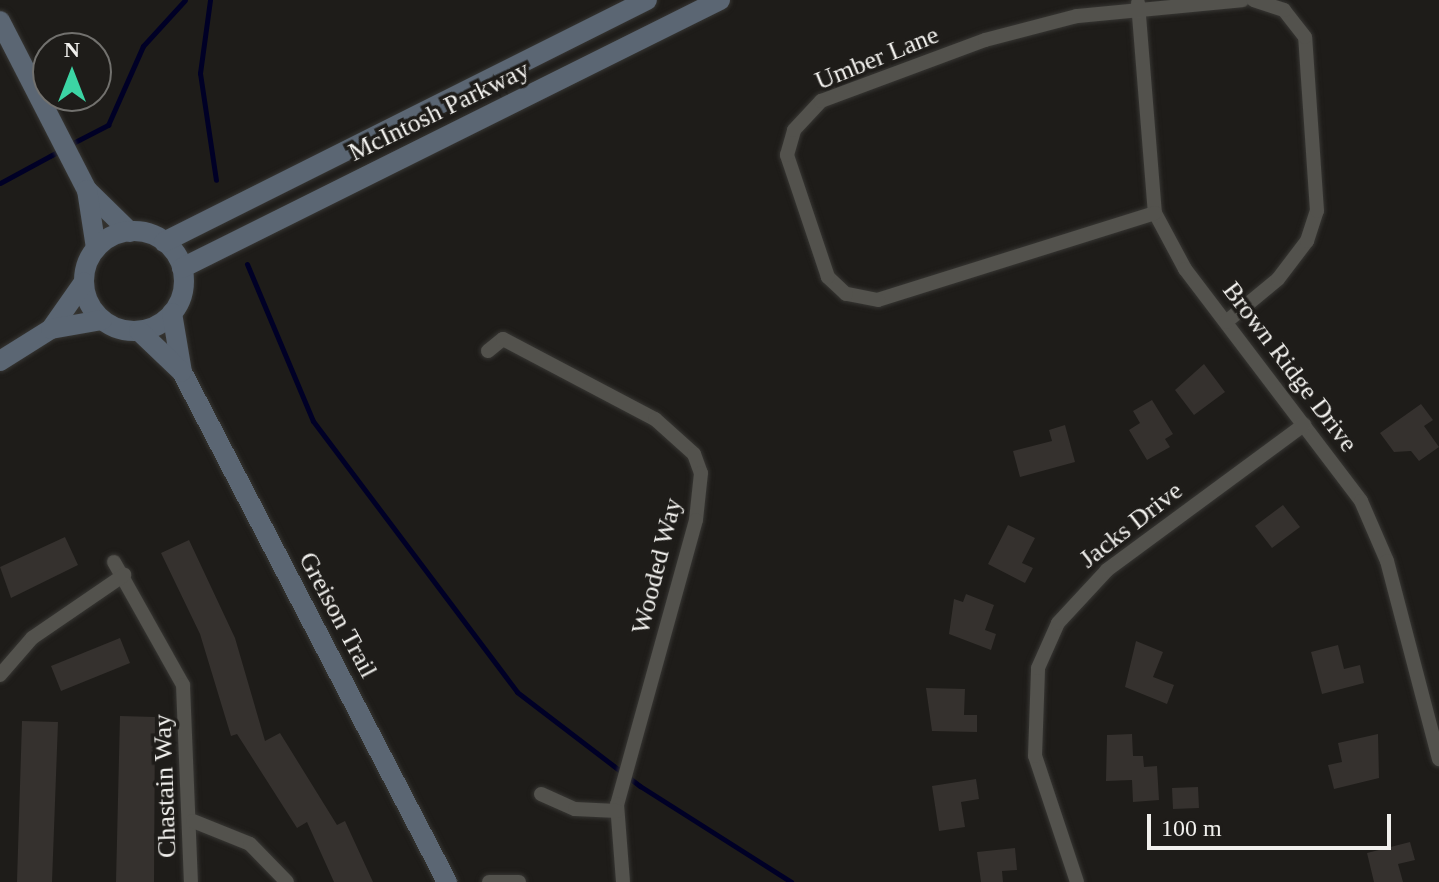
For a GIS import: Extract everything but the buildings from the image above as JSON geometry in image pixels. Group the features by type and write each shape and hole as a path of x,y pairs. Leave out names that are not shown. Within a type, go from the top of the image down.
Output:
{"street":[{"name":"McIntosh Parkway","path":"164,242 647,0"},
{"name":"McIntosh Parkway","path":"182,268 720,0"},
{"name":"Umber Lane","path":"1155,213 878,300 846,294 828,277 787,155 794,130 821,101 985,40 1138,4 1242,0"},
{"path":"1226,322 1278,279 1307,241 1317,211 1305,37 1284,10 1254,0"},
{"name":"Brown Ridge Drive","path":"1138,4 1155,213 1185,269 1361,501 1387,561 1439,759"},
{"path":"0,21 87,190 130,232 164,242 182,268 172,313 139,331 102,320 51,329 0,361"},
{"path":"51,329 84,282 96,248 87,190"},
{"path":"96,248 130,232"},
{"path":"84,282 102,320"},
{"name":"Greison Trail","path":"172,313 182,372 447,882"},
{"name":"Greison Trail","path":"139,331 182,372"},
{"name":"Wooded Way","path":"488,351 503,339 655,419 683,441 701,473 696,520 617,811 623,882"},
{"name":"Jacks Drive","path":"1077,882 1035,756 1038,668 1058,623 1107,570 1304,425"},
{"name":"Chastain Way","path":"114,562 183,685 193,821 191,882"},
{"path":"0,675 32,638 124,575"},
{"path":"541,794 575,809 617,811"},
{"path":"193,821 250,844 287,882"},
{"path":"489,882 519,882"}],"waterway":[{"path":"71,144 108,125 143,46 185,0"},
{"path":"210,0 200,73 216,180"},
{"path":"0,183 63,149"},
{"path":"247,264 313,421 517,692 640,786 791,882"}]}
